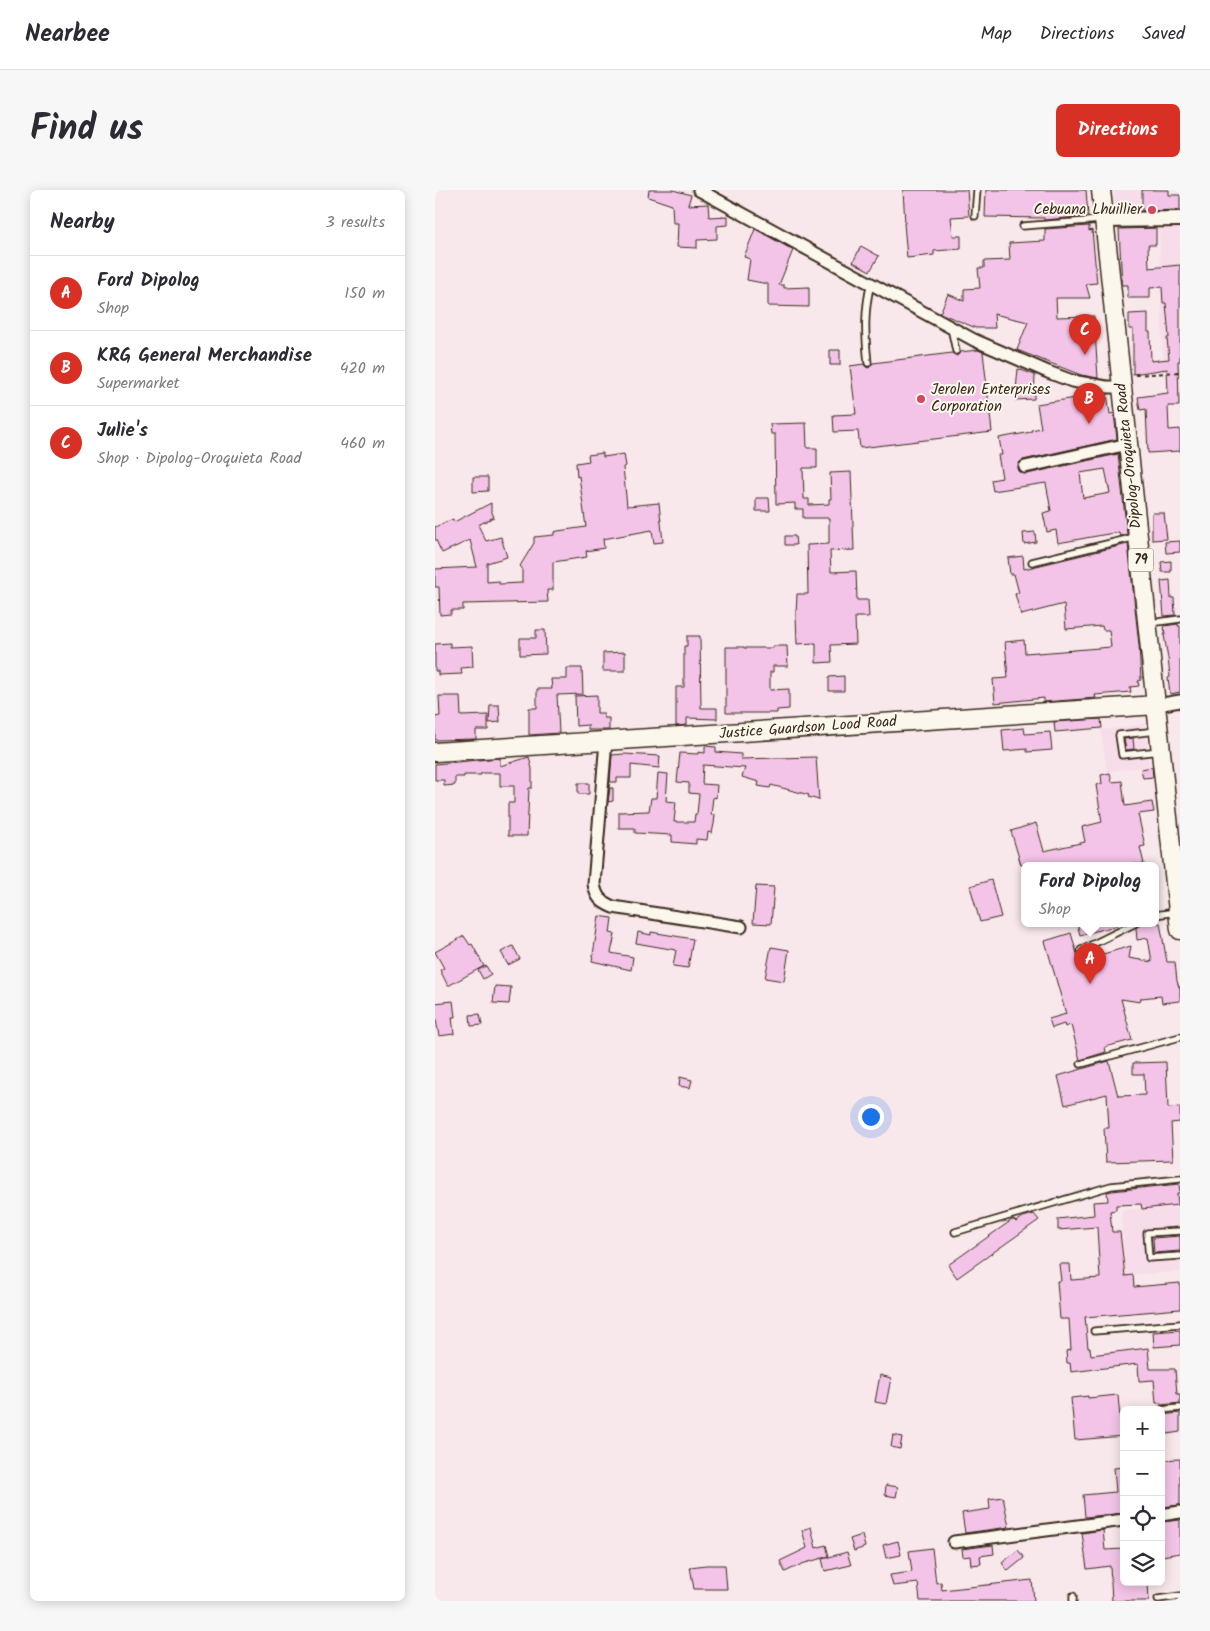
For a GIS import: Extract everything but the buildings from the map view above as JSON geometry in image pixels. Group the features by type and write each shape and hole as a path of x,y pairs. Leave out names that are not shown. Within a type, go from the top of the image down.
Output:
{"main road":[{"name":"Dipolog-Oroquieta Road","path":"1101,190 1179,903 1180,930"},
{"name":"Justice Guardson Lood Road","path":"435,752 1157,705"}],"street":[{"path":"699,190 951,327 1001,352 1073,381 1106,387 1121,381"},
{"path":"1103,220 1180,219"},
{"path":"1025,467 1128,444"},
{"name":"Justice Guardson Lood Road","path":"1157,705 1180,701"},
{"path":"606,741 594,884 596,895 600,900 613,907 741,927"},
{"path":"1165,1514 1180,1512"},
{"path":"954,1542 1120,1521"}],"lane":[{"path":"975,216 977,190"},
{"path":"1023,226 1103,220"},
{"path":"868,363 865,323 871,283"},
{"path":"951,327 956,351"},
{"path":"1032,562 1138,537"},
{"path":"1148,623 1180,619"},
{"path":"1160,730 1119,735 1122,755 1162,750"},
{"path":"1159,913 1179,903"},
{"path":"1081,950 1128,927"},
{"path":"1081,1064 1180,1037"},
{"path":"955,1232 1111,1186 1180,1178"},
{"path":"1180,1231 1147,1233 1149,1258 1180,1256"},
{"path":"1094,1331 1180,1324"},
{"path":"1165,1410 1180,1408"},
{"path":"1158,1599 1180,1596"}],"path":[{"path":"1121,381 1180,372"}],"shaded area":[{"path":"1114,190 1140,190 1140,213 1115,214"},
{"path":"1159,222 1180,222 1180,371 1163,372"},
{"path":"1144,724 1150,766 1107,772 1101,730"},
{"path":"1180,1207 1180,1272 1125,1275 1121,1210"}],"place":[{"name":"Cebuana Lhuillier","path":"1152,210"},
{"name":"Julie's","path":"1085,355"},
{"name":"Jerolen Enterprises Corporation","path":"921,399"},
{"name":"KRG General Merchandise","path":"1089,424"},
{"name":"Ford Dipolog","path":"1090,984"}]}
